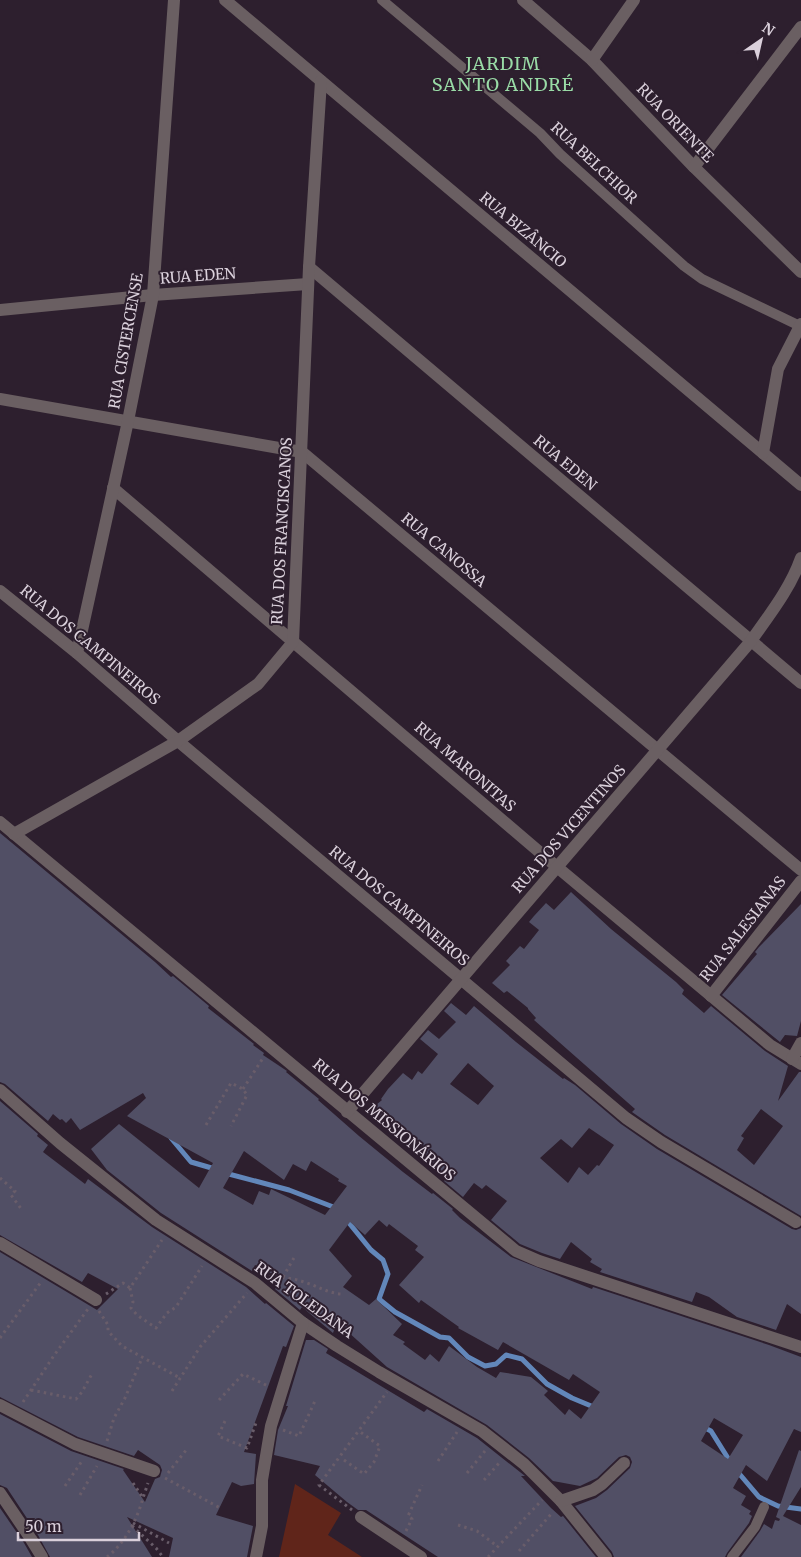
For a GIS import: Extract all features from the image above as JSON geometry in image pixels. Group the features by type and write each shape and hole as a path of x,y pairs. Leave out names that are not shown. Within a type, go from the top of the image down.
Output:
{"street":[{"name":"RUA CISTERCENSE","path":"77,653 128,421 153,295 174,0"},
{"name":"RUA BIZÂNCIO","path":"225,0 801,485"},
{"name":"RUA ORIENTE","path":"523,0 592,60 694,167 801,272"},
{"path":"592,60 634,0"},
{"path":"694,167 801,27"},
{"name":"RUA DOS FRANCISCANOS","path":"14,834 178,741 258,684 293,642 308,284 321,81"},
{"name":"RUA EDEN","path":"309,267 801,683"},
{"name":"RUA EDEN","path":"0,310 153,295 308,284"},
{"path":"762,453 778,369 800,325"},
{"name":"RUA CANOSSA","path":"0,399 302,452 801,870"},
{"name":"RUA MARONITAS","path":"113,488 557,867 770,1046 796,1062"},
{"name":"RUA DOS VICENTINOS","path":"347,1112 752,641 780,600 801,558"},
{"name":"RUA DOS CAMPINEIROS","path":"0,591 77,653 178,741 626,1118 661,1142 796,1222"},
{"name":"RUA DOS MISSIONÁRIOS","path":"0,822 347,1112 516,1250 539,1261 801,1347"},
{"name":"RUA SALESIANAS","path":"711,996 801,881"},
{"path":"796,1062 801,1043"},
{"name":"RUA TOLEDANA","path":"0,1090 60,1143 156,1220 250,1280 303,1323 379,1372 482,1431 524,1464 561,1501 606,1557"},
{"path":"0,1243 96,1300"},
{"path":"256,1557 262,1526 262,1480 271,1426 303,1323"},
{"path":"0,1405 101,1459 159,1474"},
{"path":"561,1501 593,1490 624,1464"},
{"path":"0,1493 42,1557"},
{"path":"361,1517 421,1557"}],"lane":[{"name":"RUA BELCHIOR","path":"382,0 540,134 684,266 702,279 800,325"},
{"path":"732,1557 755,1527 764,1507"}],"path":[{"path":"243,1089 258,1064"},
{"path":"206,1125 231,1083 243,1089 247,1095 231,1126"},
{"path":"0,1178 15,1191 11,1195 22,1210"},
{"path":"130,1288 169,1229"},
{"path":"15,1413 86,1310 96,1300 123,1284 130,1288 134,1302 131,1308 137,1315 156,1328 167,1313 176,1307 210,1254"},
{"path":"283,1277 295,1256"},
{"path":"0,1338 47,1272"},
{"path":"172,1391 200,1347 250,1280 283,1277 304,1282 333,1294 341,1294"},
{"path":"96,1300 96,1308 108,1325 108,1331 122,1346 180,1378"},
{"path":"80,1495 101,1459 114,1418 125,1398 142,1358"},
{"path":"31,1390 76,1399 93,1372"},
{"path":"219,1400 243,1374 268,1386"},
{"path":"361,1517 319,1484 382,1400"},
{"path":"271,1426 299,1436 315,1401"},
{"path":"225,1421 218,1436 247,1448"},
{"path":"344,1460 364,1474 374,1462 380,1446 359,1431"},
{"path":"438,1461 458,1432"},
{"path":"467,1473 487,1448"},
{"path":"187,1449 159,1474 222,1509"},
{"path":"65,1486 84,1458"},
{"path":"484,1480 502,1459"},
{"path":"133,1483 143,1498"},
{"path":"107,1557 133,1525 148,1483"},
{"path":"402,1538 412,1519 408,1516 422,1485"},
{"path":"488,1557 551,1491"},
{"path":"518,1552 552,1513"},
{"path":"133,1525 169,1543"},
{"path":"133,1525 163,1557"},
{"path":"458,1525 477,1531 497,1546"}],"shaded area":[{"path":"295,1484 341,1513 328,1535 362,1557 279,1557"}],"building":[{"path":"0,833 171,977 173,976 209,1006 208,1008 264,1053 263,1055 287,1071 359,1136 511,1257 592,1289 593,1287 801,1357 801,1432 794,1429 767,1481 746,1465 733,1488 746,1496 741,1505 751,1511 749,1514 752,1516 725,1557 614,1557 575,1506 596,1498 607,1490 630,1468 632,1462 630,1457 626,1455 619,1457 597,1478 580,1486 553,1481 529,1458 487,1425 387,1367 337,1322 333,1333 302,1307 300,1310 275,1289 282,1279 255,1265 252,1271 161,1213 107,1170 91,1149 119,1124 199,1188 213,1163 127,1116 146,1098 143,1093 80,1130 71,1118 66,1123 53,1114 48,1121 5,1084 0,1082","holes":["244,1151 284,1180 293,1164 306,1171 311,1161 347,1186 325,1215 271,1189 269,1195 259,1191 253,1205 223,1188","379,1220 387,1227 389,1224 418,1246 415,1250 424,1257 399,1285 419,1303 421,1300 458,1328 498,1350 503,1342 569,1380 573,1374 600,1392 581,1419 569,1409 565,1415 544,1395 548,1391 531,1377 500,1372 496,1378 477,1367 449,1346 439,1362 430,1354 425,1360 403,1344 405,1342 393,1335 402,1324 376,1299 369,1305 343,1287 352,1276 329,1250 350,1222 365,1235","714,1418 743,1435 728,1459 701,1441"]},
{"path":"571,892 611,929 676,982 684,990 682,994 704,1013 711,1006 765,1051 788,1066 778,1101 799,1072 801,1072 801,1216 665,1135 632,1112 635,1109 534,1020 536,1018 528,1008 507,991 504,993 492,983 510,965 506,961 520,946 524,949 539,930 529,922 534,916 546,903 554,910","holes":["761,1109 783,1126 754,1165 737,1150 744,1138 741,1136"]},
{"path":"801,904 801,1021 797,1036 785,1035 780,1042 722,995 757,954 755,952 759,947"},
{"path":"451,1003 466,1015 474,1006 563,1079 575,1085 621,1124 657,1149 792,1229 801,1228 801,1314 787,1304 776,1330 737,1317 709,1297 696,1292 692,1302 600,1272 602,1269 590,1262 592,1259 571,1242 560,1259 542,1253 520,1244 491,1220 507,1201 486,1185 482,1189 474,1183 463,1197 444,1181 448,1177 422,1152 425,1149 388,1117 385,1121 377,1113 376,1105 403,1073 412,1080 418,1071 422,1074 438,1054 420,1039 428,1030 439,1039 456,1022 444,1011","holes":["468,1063 494,1086 478,1105 450,1084","589,1128 614,1145 599,1166 597,1165 588,1175 579,1167 568,1183 540,1158 561,1139 572,1148"]},
{"path":"0,1101 48,1145 43,1152 85,1184 88,1179 152,1227 246,1287 294,1326 286,1347 283,1346 244,1452 256,1454 254,1484 241,1486 232,1482 216,1515 253,1526 247,1557 169,1557 173,1538 127,1517 152,1557 50,1557 7,1488 0,1485 0,1414 71,1451 124,1469 145,1502 155,1479 160,1477 162,1470 160,1465 138,1450 134,1456 78,1437 0,1397 0,1252 97,1310 118,1289 88,1273 82,1282 0,1235"},
{"path":"306,1340 314,1340 328,1349 326,1353 424,1412 427,1409 477,1438 525,1476 521,1476 551,1508 561,1517 563,1516 596,1557 438,1557 366,1510 358,1510 347,1502 315,1475 320,1466 274,1455 278,1430 288,1406 286,1406"},
{"path":"799,1450 801,1451 801,1487 783,1516 801,1525 801,1557 741,1557 764,1524 772,1529 775,1520 779,1521 780,1519 776,1517"},
{"path":"0,1508 24,1543 32,1557 0,1557"}],"waterway":[{"path":"171,1138 191,1162 215,1169"},
{"path":"225,1173 289,1190 336,1208"},
{"path":"345,1218 371,1250 383,1260 388,1274 379,1299 395,1312 440,1337 449,1338 468,1357 485,1366 496,1364 506,1355 522,1359 547,1384 572,1398 596,1408"},
{"path":"703,1427 711,1431 731,1463"},
{"path":"737,1471 759,1497 778,1506 801,1509"}],"district":[{"name":"JARDIM SANTO ANDRÉ","path":"503,74"}]}
